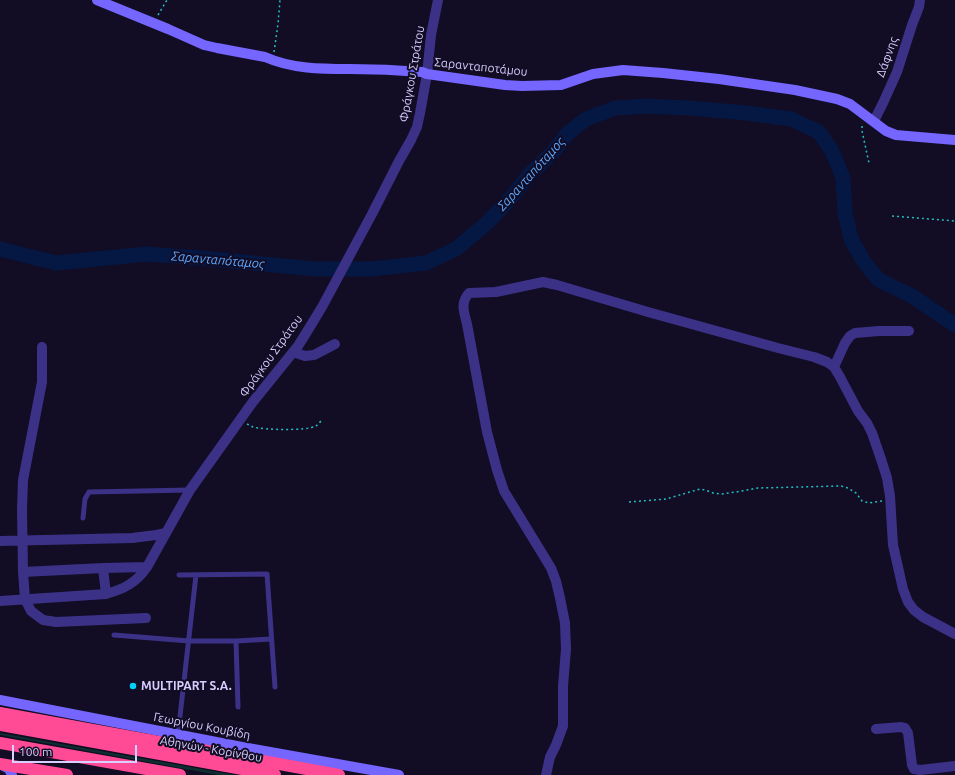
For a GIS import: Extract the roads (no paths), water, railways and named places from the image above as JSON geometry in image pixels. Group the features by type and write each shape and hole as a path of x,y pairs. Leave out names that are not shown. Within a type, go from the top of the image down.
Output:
{"highway":[{"path":"0,714 339,775"},
{"name":"Αθηνών - Κορίνθου","path":"0,725 275,775"},
{"path":"0,743 180,775"},
{"path":"0,764 68,775"}],"street":[{"name":"Σαρανταποτάμου","path":"97,0 204,44 217,48 265,57 294,65 313,68 422,72 427,74 505,85 535,86 561,85 593,74 623,70 719,79 801,91 837,99 850,104 874,121 878,126 896,135 955,140"},
{"name":"Φράγκου Στράτου","path":"0,601 106,594 118,591 132,584 147,567 190,490 239,421 298,346 335,282 417,127 427,74 431,35 438,0"},
{"name":"Δάφνης","path":"874,121 897,72 920,0"},
{"path":"546,775 550,757 563,726 563,686 566,649 565,623 556,581 551,568 504,491 497,470 487,432 463,307 465,296 469,293 496,292 543,282 814,357 827,362 834,367 872,433 887,478 893,545 903,589 908,602 918,613 936,625 955,634"},
{"path":"834,367 845,343 850,336 855,333 909,331"},
{"path":"293,352 305,356 314,355 335,344"},
{"path":"42,347 42,382 23,480 22,540 25,599 31,610 43,620 56,622 146,618"},
{"path":"0,541 132,538 156,535 166,532"},
{"path":"23,572 147,567"},
{"path":"103,568 106,594"},
{"name":"Γεωργίου Κουβίδη","path":"0,700 399,775"},
{"path":"876,729 905,728 908,733 912,765 914,769 920,770 955,766"},
{"path":"0,764 9,769 12,775"}],"lane":[{"path":"83,518 85,499 89,492 190,490"},
{"path":"179,575 267,574 275,687"},
{"path":"178,734 196,575"},
{"path":"114,635 189,641 271,639"},
{"path":"236,641 238,707"}],"waterway":[{"name":"Σαρανταπόταμος","path":"0,249 56,263 147,254 314,269 371,269 426,263 456,249 487,223 510,199 530,174 553,152 568,133 586,119 615,108 647,106 688,108 747,113 791,119 819,132 832,151 843,178 845,213 851,239 864,262 879,280 912,296 955,325"}],"place":[{"name":"MULTIPART S.A.","path":"133,686"}]}
